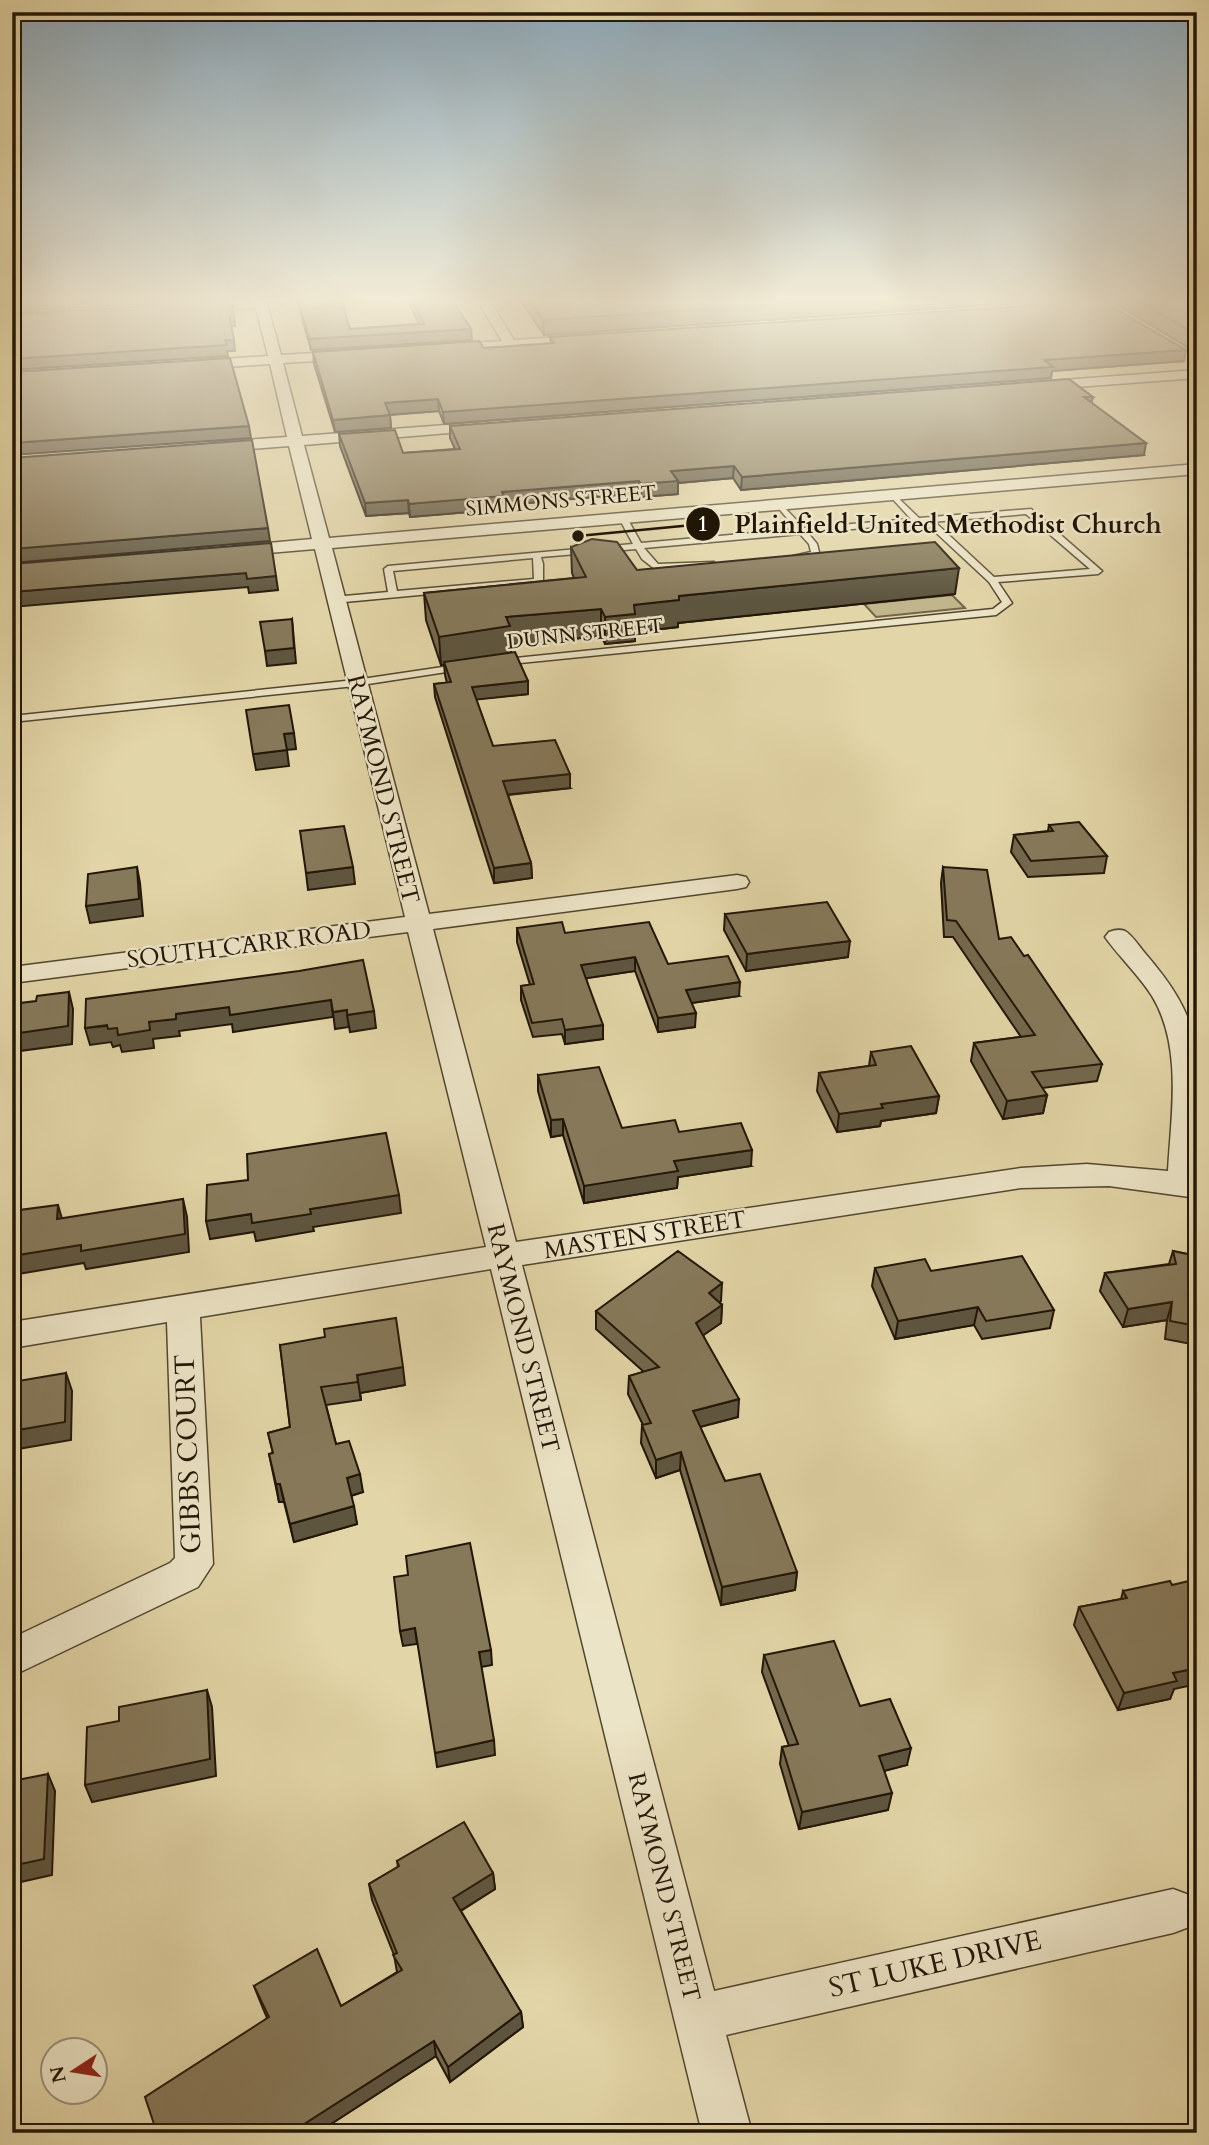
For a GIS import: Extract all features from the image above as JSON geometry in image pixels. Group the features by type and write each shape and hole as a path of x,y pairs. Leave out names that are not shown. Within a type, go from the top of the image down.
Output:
{"street":[{"name":"RAYMOND STREET","path":"285,400 727,2133"},
{"path":"200,448 501,425"},
{"name":"SIMMONS STREET","path":"213,553 1197,469"},
{"name":"SOUTH CARR ROAD","path":"12,975 737,883"},
{"path":"1118,937 1167,1002 1175,1016 1185,1049 1190,1186"},
{"name":"MASTEN STREET","path":"12,1335 502,1256 1059,1174 1103,1175 1190,1186"},
{"name":"GIBBS COURT","path":"12,1658 184,1575 194,1564 183,1307"},
{"name":"ST LUKE DRIVE","path":"697,2018 1173,1911"}],"lane":[{"path":"393,594 388,569 639,547 802,531 917,521 1028,511 1098,571 992,580 934,526 917,521 893,495"},
{"path":"780,505 813,544 815,552 786,557"},
{"path":"623,518 639,547 656,567 720,563"},
{"path":"334,600 538,581 539,564 536,555"},
{"name":"DUNN STREET","path":"484,664 996,612 1007,603 992,580"},
{"path":"12,719 355,683 471,666"}],"shaded area":[{"path":"952,595 965,608 876,617 864,604"}],"building":[{"path":"12,400 242,400 249,426 12,443"},
{"path":"327,400 423,400 385,403 390,415 333,420"},
{"path":"438,400 604,400 443,412"},
{"path":"791,400 1088,400 1146,443 742,477 734,466 671,471 678,481 641,484 639,481 502,492 504,496 409,504 408,500 365,503 339,434 395,430 403,453 460,449 450,426"},
{"path":"252,440 268,528 12,549 12,458"},
{"path":"592,539 617,542 637,570 935,542 959,568 679,596 679,600 634,605 635,614 605,617 601,609 506,617 510,626 439,637 424,593 586,577 571,547"},
{"path":"271,543 276,576 247,579 246,573 12,592 12,564"},
{"path":"292,619 294,648 265,651 260,622"},
{"path":"515,652 528,681 472,687 493,746 555,740 570,774 503,781 531,863 494,868 434,684 451,682 444,662"},
{"path":"289,705 294,733 284,734 287,750 253,754 246,710"},
{"path":"1079,822 1107,856 1031,861 1014,835 1053,831 1049,825"},
{"path":"344,826 353,867 306,873 300,831"},
{"path":"137,867 139,899 86,906 88,874"},
{"path":"943,867 987,870 999,939 1011,937 1024,956 1028,955 1102,1064 1032,1072 1047,1095 1007,1101 974,1043 1035,1035 956,921 947,920"},
{"path":"827,902 850,941 747,954 725,914"},
{"path":"562,922 565,933 649,922 668,964 728,956 740,982 686,990 696,1013 658,1018 635,957 581,965 603,1025 565,1030 562,1019 532,1023 521,986 534,984 517,928"},
{"path":"363,960 374,1011 347,1015 347,1010 333,1012 331,1000 230,1015 229,1007 176,1014 176,1019 149,1022 150,1030 118,1035 117,1028 108,1029 107,1025 85,1028 86,999"},
{"path":"69,992 68,1026 12,1034 12,1004 36,1001 37,996"},
{"path":"911,1046 939,1096 881,1104 883,1108 839,1114 819,1073 876,1065 871,1052"},
{"path":"599,1067 622,1128 675,1120 679,1132 741,1123 752,1150 674,1161 678,1171 584,1186 563,1119 551,1120 538,1075"},
{"path":"386,1133 399,1195 310,1209 311,1214 252,1223 251,1214 206,1221 207,1185 248,1180 247,1154"},
{"path":"183,1199 185,1234 81,1251 81,1245 12,1256 12,1211 58,1205 57,1219"},
{"path":"678,1251 722,1283 709,1293 722,1305 696,1323 739,1399 693,1411 725,1481 760,1474 797,1572 722,1587 681,1452 656,1460 642,1425 651,1423 629,1376 659,1367 596,1311"},
{"path":"1173,1251 1197,1256 1197,1326 1170,1321 1172,1302 1128,1309 1105,1273 1176,1264"},
{"path":"1022,1256 1054,1310 986,1321 978,1307 898,1321 875,1268 925,1259 931,1271"},
{"path":"396,1318 403,1367 357,1375 358,1382 321,1387 336,1444 349,1441 360,1474 347,1478 354,1506 290,1524 269,1454 273,1453 268,1433 290,1427 280,1345 325,1337 324,1329"},
{"path":"66,1373 65,1422 12,1431 12,1382"},
{"path":"470,1543 491,1650 479,1652 494,1740 435,1753 415,1628 400,1631 394,1577 408,1575 406,1556"},
{"path":"1197,1579 1197,1668 1173,1673 1177,1681 1124,1693 1079,1607 1127,1598 1123,1591 1170,1581 1172,1585"},
{"path":"834,1641 860,1706 890,1699 911,1748 879,1756 892,1793 802,1812 782,1747 798,1744 764,1655"},
{"path":"207,1690 210,1759 85,1785 87,1727 119,1721 119,1707"},
{"path":"48,1774 44,1859 12,1866 12,1781"},
{"path":"464,1822 493,1873 453,1898 521,2012 448,2067 434,2041 290,2133 139,2133 154,2124 145,2097 269,2017 254,1986 317,1949 341,2006 402,1970 393,1955 397,1953 369,1884 399,1866 397,1861"}],"place":[{"name":"Plainfield United Methodist Church","path":"578,536"}]}
